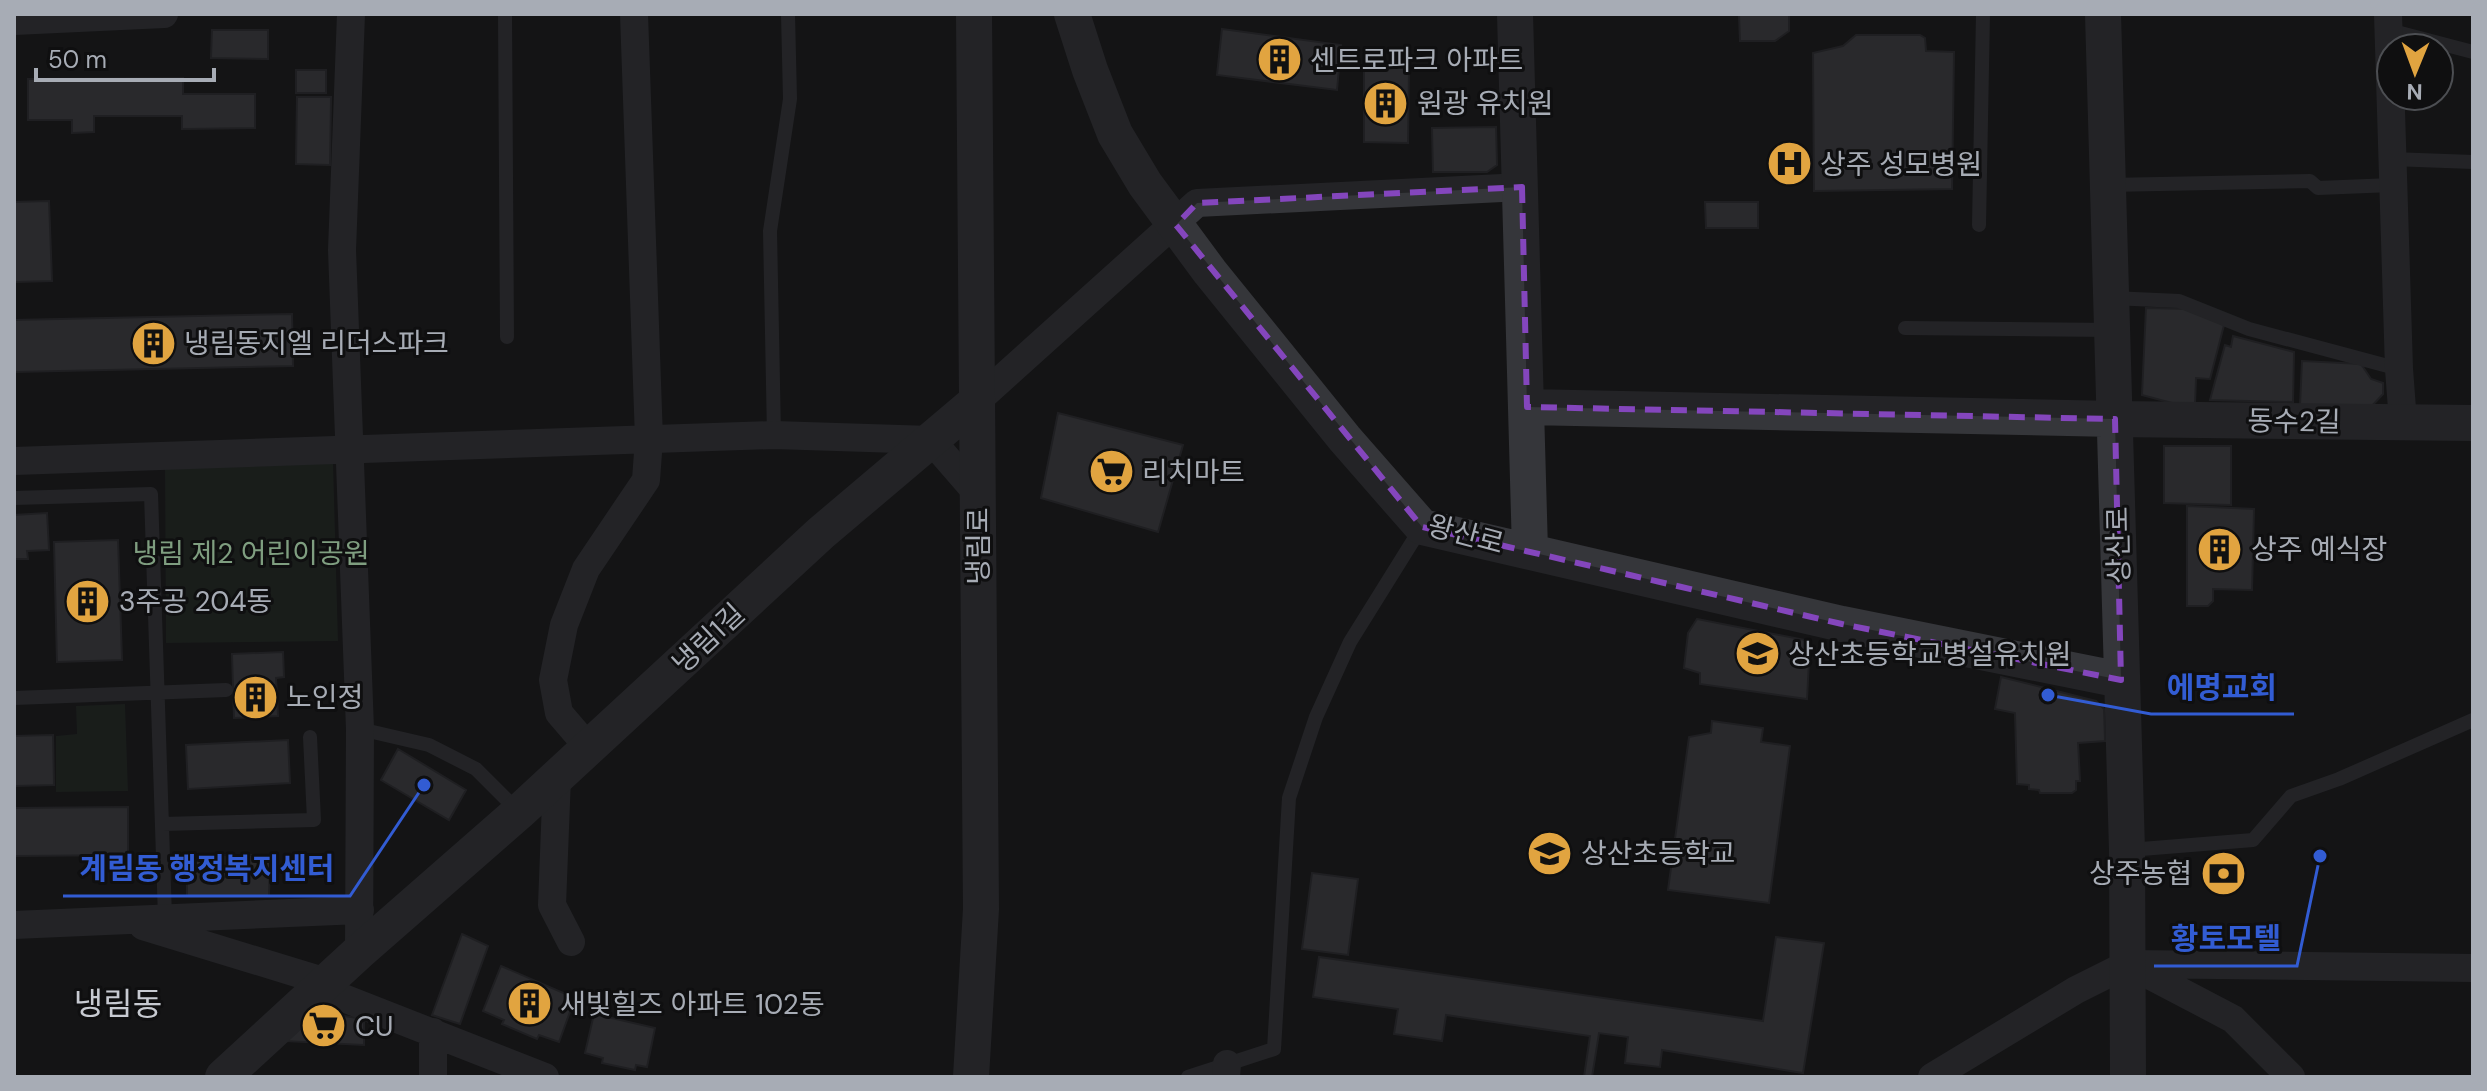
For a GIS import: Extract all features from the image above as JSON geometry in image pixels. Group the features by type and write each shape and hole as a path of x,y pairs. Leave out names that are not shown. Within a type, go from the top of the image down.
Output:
{"street":[{"path":"14,21 164,14"},
{"path":"351,14 342,250 360,729 359,952"},
{"path":"589,748 559,713 553,680 564,625 586,569 646,480 649,439 634,14"},
{"name":"냉림로","path":"971,1077 981,909 974,14"},
{"name":"왕산로","path":"1072,14 1115,134 1145,184 1186,214 1210,272 1336,428 1422,527 1842,624 2121,680"},
{"path":"1515,14 1530,551"},
{"name":"상산로","path":"2103,14 2127,850 2128,1077"},
{"path":"2388,22 2403,422"},
{"path":"1186,214 1522,187"},
{"name":"냉림1길","path":"223,1077 322,985 519,812 821,533 977,401 1186,214"},
{"name":"동수2길","path":"1527,407 2473,423"},
{"path":"14,461 774,435 931,440 977,493"},
{"path":"557,777 552,905 571,942"},
{"path":"14,925 360,910"},
{"path":"123,920 322,985 545,1077"},
{"path":"1932,1077 2076,990 2128,964 2473,968"},
{"path":"2128,964 2233,1019 2291,1077"},
{"path":"433,1032 433,1077"}],"lane":[{"path":"505,14 507,337"},
{"path":"774,435 770,231 790,99 788,14"},
{"path":"1979,225 1983,14"},
{"path":"2388,22 2473,52"},
{"path":"2108,185 2310,181 2318,188 2392,172 2473,162"},
{"path":"1905,328 2112,314 2179,301 2249,329 2399,369"},
{"path":"14,498 151,494 165,917"},
{"path":"1188,1077 1227,1071 1274,1049 1289,798 1316,717 1350,642 1422,527"},
{"path":"14,698 226,690"},
{"path":"2127,850 2253,840 2291,796 2339,779 2473,720"},
{"path":"360,729 429,745 476,769 519,812"},
{"path":"163,824 314,820 310,737"}],"highlighted area":[{"path":"1522,187 1527,407 2115,419 2121,680 1842,624 1422,527 1176,225 1197,203"}],"green space":[{"name":"냉림 제2 어린이공원","path":"333,461 338,641 166,643 165,465"},
{"path":"125,704 128,791 56,792 56,736 77,734 76,706"}],"building":[{"path":"1739,14 1789,14 1789,31 1775,41 1740,41"},
{"name":"센트로파크 아파트","path":"1222,29 1341,45 1337,90 1217,75"},
{"path":"212,30 268,30 268,59 211,58"},
{"name":"상주 성모병원","path":"1856,35 1920,35 1925,38 1926,51 1954,52 1952,189 1814,191 1813,53 1843,46"},
{"name":"원광 유치원","path":"1364,63 1409,65 1408,143 1364,142"},
{"path":"296,70 326,70 326,93 296,93"},
{"path":"183,78 183,94 255,94 255,128 182,129 182,116 94,116 94,132 72,133 72,120 28,120 28,79"},
{"path":"297,97 331,97 330,165 296,164"},
{"path":"1496,127 1497,165 1487,172 1433,172 1432,128"},
{"path":"49,201 52,281 14,282 14,202"},
{"path":"1705,202 1758,202 1758,228 1706,228"},
{"path":"2146,308 2190,309 2224,325 2210,379 2196,378 2195,404 2172,403 2142,395"},
{"name":"냉림동지엘 리더스파크","path":"292,314 293,366 14,372 14,320"},
{"path":"2233,336 2294,352 2293,402 2210,400 2225,345 2231,347"},
{"path":"2302,361 2361,364 2371,379 2383,383 2383,394 2369,409 2300,406"},
{"name":"리치마트","path":"1058,413 1183,445 1158,532 1041,498"},
{"path":"2164,446 2231,446 2231,505 2164,503"},
{"name":"상주 예식장","path":"2187,506 2254,509 2252,590 2213,589 2213,601 2208,606 2187,606"},
{"path":"47,513 49,550 27,551 28,559 14,559 14,515"},
{"name":"3주공 204동","path":"118,540 122,660 57,662 54,542"},
{"path":"1697,619 1810,641 1807,699 1700,684 1700,673 1684,668 1688,633"},
{"name":"노인정","path":"283,652 284,677 276,678 278,716 234,718 232,654"},
{"path":"2001,677 2096,701 2104,709 2105,741 2078,743 2080,781 2076,781 2076,790 2072,793 2040,793 2039,790 2029,789 2029,785 2017,784 2015,713 1995,709"},
{"path":"1712,721 1763,728 1761,742 1790,746 1769,903 1668,890 1689,737 1711,733"},
{"path":"53,735 54,785 14,786 14,736"},
{"path":"288,740 290,783 188,789 186,745"},
{"path":"398,749 466,790 449,820 381,780"},
{"path":"128,807 128,855 14,856 14,808"},
{"path":"187,855 270,855 269,896 187,896"},
{"path":"1312,873 1358,879 1348,955 1302,949"},
{"path":"462,934 488,946 460,1024 432,1015"},
{"name":"상산초등학교","path":"1776,937 1824,943 1803,1073 1662,1050 1660,1067 1625,1063 1628,1037 1599,1033 1592,1077 1584,1077 1590,1036 1446,1015 1442,1041 1394,1034 1398,1009 1313,997 1319,957 1763,1021"},
{"name":"새빛힐즈 아파트 102동","path":"501,966 575,998 559,1042 539,1035 537,1039 502,1024 504,1020 483,1011"},
{"path":"323,1007 344,1016 364,1019 364,1045 283,1041"},
{"path":"594,1014 655,1028 647,1067 636,1065 635,1070 602,1063 603,1058 585,1053"}],"place":[{"name":"센트로파크 아파트","path":"1279,60"},
{"name":"원광 유치원","path":"1386,103"},
{"name":"상주 성모병원","path":"1789,164"},
{"name":"냉림동지엘 리더스파크","path":"153,343"},
{"name":"리치마트","path":"1111,472"},
{"name":"상주 예식장","path":"2220,549"},
{"name":"3주공 204동","path":"88,601"},
{"name":"상산초등학교병설유치원","path":"1757,654"},
{"name":"에명교회","path":"2048,695"},
{"name":"노인정","path":"255,697"},
{"name":"계림동 행정복지센터","path":"424,785"},
{"name":"상산초등학교","path":"1550,853"},
{"name":"황토모텔","path":"2320,856"},
{"name":"상주농협","path":"2223,873"},
{"name":"새빛힐즈 아파트 102동","path":"529,1004"},
{"name":"CU","path":"324,1026"}],"district":[{"name":"냉림동","path":"118,1004"}]}
